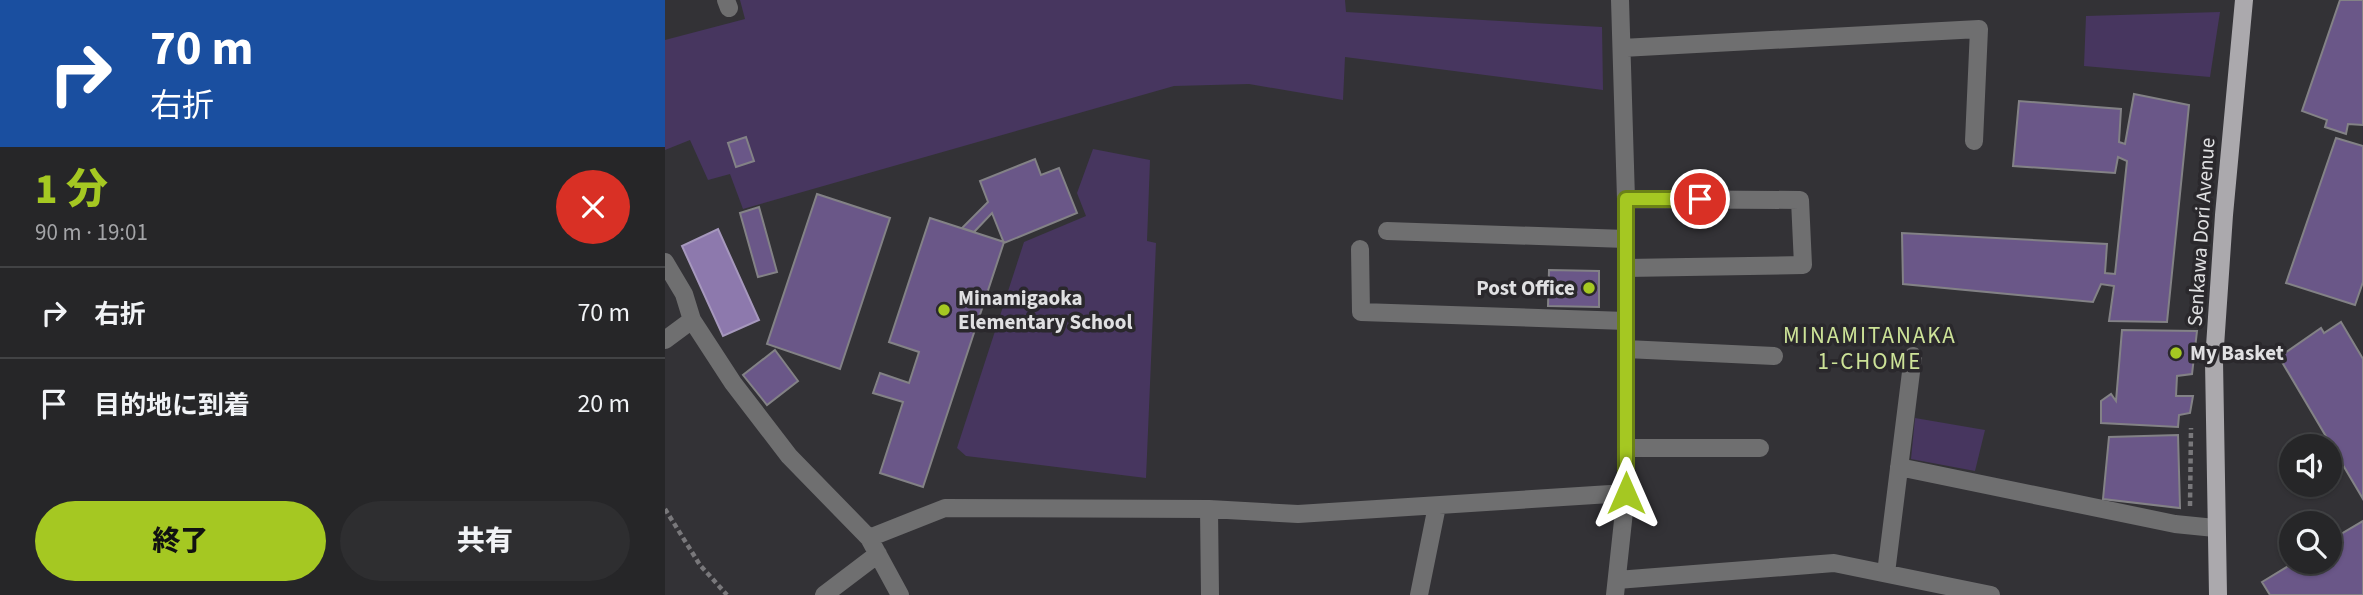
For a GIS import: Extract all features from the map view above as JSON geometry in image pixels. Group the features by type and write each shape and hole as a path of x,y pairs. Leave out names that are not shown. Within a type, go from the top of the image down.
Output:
{"main road":[{"name":"Senkawa Dori Avenue","path":"2218,595 2215,528 2215,349 2224,215 2244,0"}],"street":[{"path":"1620,0 1626,199 1626,493 1616,588 1834,563 1886,573 1915,587 1991,595"},
{"path":"1622,48 1979,29 1974,141"},
{"path":"1626,199 1800,200 1803,265 1626,268"},
{"path":"1387,231 1626,239"},
{"path":"1360,248 1361,312 1626,321"},
{"path":"665,262 684,294 691,320 733,383 789,456 874,546 900,595"},
{"path":"665,340 691,320"},
{"path":"1626,349 1774,356"},
{"path":"1886,573 1913,356"},
{"path":"1626,449 1760,448"},
{"path":"1899,467 2175,524 2215,528"},
{"path":"824,595 874,546 945,508 1209,509 1298,514 1626,493"},
{"path":"1419,595 1437,506"},
{"path":"1209,509 1210,595"}],"path":[{"path":"665,509 700,565 727,595"}],"shaded area":[{"path":"740,0 1345,0 1346,12 1602,27 1603,90 1345,57 1343,100 1249,84 1174,86 743,209 730,174 708,180 690,140 665,150 665,40 745,19"},
{"path":"2220,12 2210,77 2084,66 2086,16"},
{"path":"1093,149 1150,160 1147,241 1156,243 1146,478 966,456 957,448 1024,242 1086,216 1077,193"},
{"path":"718,229 759,320 723,336 682,246"},
{"path":"1915,418 1985,430 1975,471 1911,459"}],"building":[{"path":"2340,0 2363,0 2363,125 2348,124 2346,134 2325,127 2327,120 2302,111"},
{"path":"2134,94 2189,105 2167,322 2109,321 2114,286 2101,284 2093,302 1903,284 1902,233 2107,244 2105,273 2115,274 2127,161 2118,157 2115,173 2013,166 2019,101 2121,109 2119,142 2125,144"},
{"path":"746,137 754,161 736,167 728,143"},
{"path":"2336,138 2363,146 2363,282 2355,305 2286,283"},
{"path":"1035,159 1041,175 1059,168 1077,213 1004,243 992,213 974,232 962,228 988,202 980,181"},
{"path":"817,194 890,218 840,369 767,344"},
{"path":"759,207 777,272 758,277 740,213"},
{"path":"930,218 1004,242 923,487 880,473 903,402 873,393 880,373 909,383 919,352 889,342"},
{"path":"1549,270 1599,271 1599,307 1548,306"},
{"path":"2341,322 2363,359 2363,499 2342,464 2342,434 2325,434 2279,357 2321,328 2324,333"},
{"path":"2122,330 2197,331 2192,374 2177,376 2176,396 2193,396 2190,413 2179,415 2178,427 2101,423 2101,401 2111,394 2116,401"},
{"path":"775,350 798,381 767,405 743,375"},
{"path":"2178,435 2180,508 2103,499 2109,437"},
{"path":"2363,521 2363,595 2270,595 2262,582 2279,572 2279,574 2342,574 2342,533"}],"place":[{"name":"Post Office","path":"1589,288"},
{"name":"Minamigaoka Elementary School","path":"944,310"},
{"name":"My Basket","path":"2176,353"}],"district":[{"name":"MINAMITANAKA 1-CHOME","path":"1870,348"}],"route":[{"path":"1626,493 1626,199 1700,199"}]}
